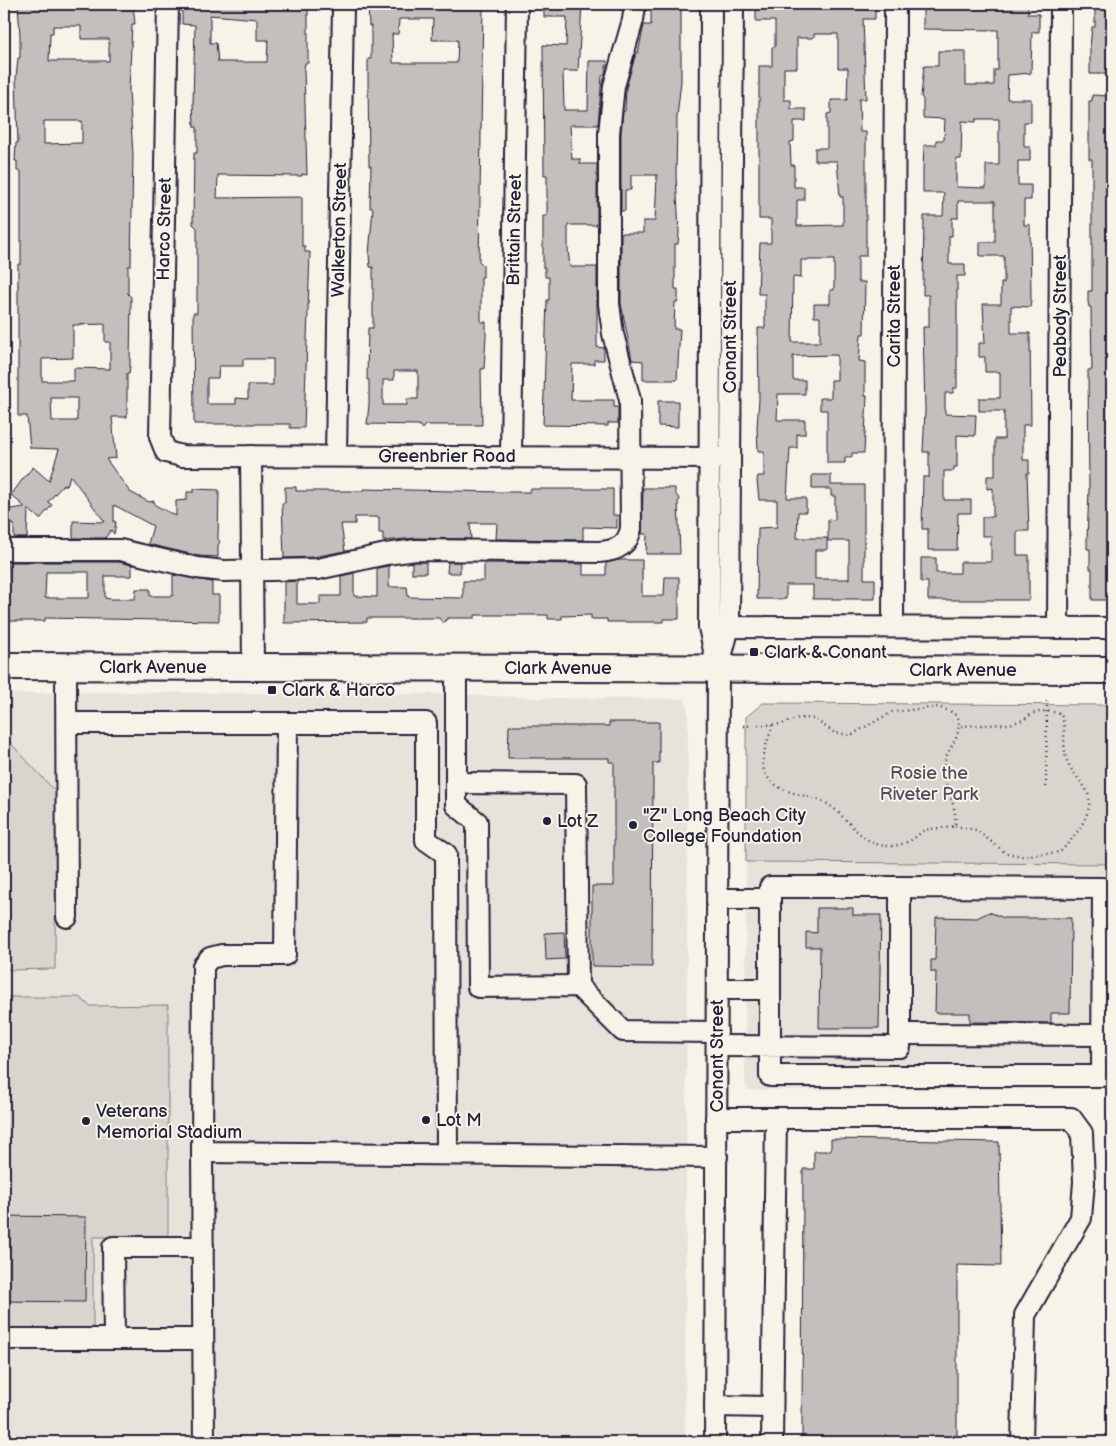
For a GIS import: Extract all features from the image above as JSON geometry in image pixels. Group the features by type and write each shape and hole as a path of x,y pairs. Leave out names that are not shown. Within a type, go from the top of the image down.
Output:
{"main road":[{"name":"Clark Avenue","path":"4,666 1112,670"}],"street":[{"name":"Harco Street","path":"166,452 160,437 168,4"},
{"name":"Walkerton Street","path":"336,456 343,4"},
{"name":"Brittain Street","path":"512,456 516,4"},
{"path":"4,550 120,550 197,568 224,571 318,569 386,554 416,550 614,551 623,546 630,535 630,400 613,334 609,304 609,133 614,86 634,20 635,4"},
{"name":"Conant Street","path":"711,4 708,458 709,627 718,669 716,1442"},
{"name":"Conant Street","path":"718,669 729,627 732,4"},
{"name":"Carita Street","path":"893,627 895,4"},
{"name":"Peabody Street","path":"1058,628 1061,4"},
{"name":"Greenbrier Road","path":"166,452 182,456 729,458"},
{"path":"251,456 253,667"},
{"path":"709,627 1112,628"},
{"path":"66,666 67,917"},
{"path":"456,668 456,805 477,822 478,987 578,986"},
{"path":"204,1442 203,966 210,958 222,955 285,955 287,722"},
{"path":"67,723 426,723 426,840 446,854 447,1153"},
{"path":"456,783 576,784 578,986 623,1031 717,1039 770,1046 900,1047 900,887"},
{"path":"718,899 770,893 900,887 1104,888 1102,1076 770,1076 770,893"},
{"path":"717,989 770,989"},
{"path":"900,1034 1102,1035"},
{"path":"881,1047 881,1076"},
{"path":"716,1118 1071,1118 1082,1133 1084,1182 1081,1218 1025,1315 1022,1442"},
{"path":"772,1442 776,1118"},
{"path":"202,1152 717,1157"},
{"path":"114,1339 113,1247 203,1247"},
{"path":"4,1340 203,1339"},
{"path":"715,1406 772,1407"}],"path":[{"path":"1046,701 1046,787"},
{"path":"743,726 772,725 798,718 814,719 835,733 851,735 892,712 938,708 950,711 958,717 960,726 960,734 947,754 944,769 945,781 956,815 955,826"},
{"path":"772,725 762,758 764,770 771,780 785,791 823,802 868,840 880,845 897,846 914,838 923,830 955,826 976,830 1006,853 1022,856 1060,852 1071,841 1088,809 1088,793 1067,761 1063,742 1064,720 1060,713 1046,711 1033,713 1023,720 1010,724 960,726"}],"shaded area":[{"name":"Lot M","path":"84,692 444,694 540,698 685,699 688,711 685,1442 4,1442 4,694"},
{"path":"746,862 1112,864 1112,1089 748,1090 745,1085"}],"green space":[{"name":"Rosie the Riveter Park","path":"763,703 1112,705 1112,864 746,862 746,717"},
{"path":"4,736 56,792 55,969 4,970"},
{"name":"Veterans Memorial Stadium","path":"4,997 79,997 90,1006 168,1005 168,1237 93,1237 93,1331 4,1331"}],"building":[{"path":"18,4 133,4 135,24 132,24 129,91 133,154 131,266 128,266 128,294 131,297 127,417 112,417 116,458 106,459 130,492 149,502 154,501 155,505 176,516 176,501 187,500 187,492 194,492 194,489 219,490 218,539 220,542 218,545 218,557 199,556 148,544 153,526 114,505 114,522 116,522 114,534 111,530 105,538 73,538 73,521 105,522 70,475 67,486 63,485 48,502 52,505 40,519 28,509 27,538 14,538 14,524 4,525 4,510 25,507 11,495 33,467 49,481 59,449 30,448 27,416 18,416 18,264 21,264 21,171 17,171 17,161 15,161 16,143 18,143 16,78 18,58 20,58","holes":["53,26 81,26 81,39 109,39 109,61 49,61 50,33 53,33","44,121 82,121 82,143 44,144","105,324 105,342 110,342 110,369 74,368 74,381 42,381 42,359 73,358 73,325","51,398 77,398 77,421 52,421"]},
{"path":"182,4 308,4 308,63 305,63 304,69 307,175 218,175 217,198 302,197 302,246 305,246 305,252 310,252 304,428 290,428 290,424 194,424 193,313 197,313 197,228 193,224 194,153 197,153 197,127 194,127 193,102 195,25 182,24","holes":["210,15 257,19 257,40 268,40 267,62 218,62 216,43 210,43","243,359 273,359 273,385 248,385 248,399 236,398 236,404 207,404 207,378 218,378 219,366 243,366"]},
{"path":"368,4 483,4 479,261 483,265 483,277 481,277 481,322 486,322 486,336 484,369 481,369 482,425 425,425 422,429 419,425 367,424 369,404 369,380 367,380 368,328 373,328 373,267 370,267 369,254 373,208 370,208 371,166 369,166 368,59 371,59 371,26 369,26","holes":["399,19 433,19 432,40 458,40 457,63 393,63 392,34 398,34","394,371 418,371 418,399 407,399 407,405 383,405 383,380 394,380"]},
{"path":"544,4 582,4 578,71 563,71 564,110 588,110 589,61 607,61 605,74 602,76 598,125 570,125 572,159 580,159 580,164 597,164 597,225 568,225 568,249 570,267 597,267 597,347 604,348 604,360 594,360 594,364 572,364 571,400 614,400 614,407 618,407 618,423 608,423 608,426 543,425 549,277 545,277 545,268 543,268 543,216 547,216 547,175 544,175 543,45 566,46 567,17 544,17"},
{"path":"651,4 681,4 681,81 677,117 676,176 679,232 678,244 675,244 675,289 678,289 678,302 675,302 674,329 680,329 677,380 643,380 643,361 632,360 621,303 621,233 643,233 643,221 655,221 657,175 631,175 631,190 625,190 625,211 621,211 621,134 626,88 636,53 638,53 644,25 651,25"},
{"path":"756,4 875,4 875,19 863,19 866,99 859,99 860,132 866,132 866,256 858,256 858,282 865,282 864,334 861,334 859,361 865,362 865,396 867,396 864,453 852,453 852,457 845,457 845,463 827,463 827,410 820,410 820,398 831,398 831,380 837,380 837,355 793,356 793,380 805,380 805,394 778,394 777,420 805,420 805,434 797,434 797,448 790,448 787,498 806,498 806,512 798,512 797,538 827,538 827,550 815,550 815,579 849,579 849,541 828,541 828,519 835,520 835,496 831,496 831,489 812,489 812,475 831,475 831,485 864,485 864,579 875,579 875,599 813,599 813,585 786,585 786,599 757,599 758,528 777,527 777,500 759,500 757,480 758,476 764,476 764,451 758,451 757,427 759,399 758,328 765,328 765,294 758,294 760,243 771,243 771,219 759,219 759,66 772,66 772,47 775,47 775,21 756,21","holes":["814,34 838,34 838,68 848,68 847,100 831,100 831,113 827,114 827,148 815,148 815,161 837,161 840,197 843,197 843,225 797,226 797,200 804,200 804,187 794,187 794,165 791,165 790,142 794,141 794,121 806,121 806,109 791,109 791,100 784,100 784,68 797,68 797,38 811,38 814,37","801,260 834,260 834,290 830,290 830,304 814,304 814,317 820,317 820,342 792,342 793,277 801,278"]},
{"path":"923,4 1028,4 1028,14 1039,14 1039,32 1032,32 1031,73 1008,75 1007,99 1031,99 1031,122 1024,122 1024,147 1030,147 1030,161 1018,161 1018,185 1031,185 1031,200 1024,200 1024,225 1030,225 1031,300 1030,307 1011,306 1011,333 1030,333 1031,425 1023,425 1023,460 1029,460 1029,473 1027,473 1029,531 1017,531 1017,555 1029,555 1029,600 928,600 928,582 921,582 921,558 936,558 936,573 960,573 960,562 991,562 991,536 982,536 982,517 993,517 993,488 987,489 987,476 995,476 995,439 1004,439 1004,411 979,411 979,398 1000,398 1000,372 985,372 985,357 979,357 979,343 985,343 983,304 1001,304 1001,283 1004,283 1004,256 980,256 980,242 995,242 995,201 958,201 958,218 952,218 952,236 949,236 949,264 965,264 965,276 957,276 957,388 953,388 953,393 945,393 945,414 976,415 975,436 957,435 957,467 954,467 954,471 944,471 944,500 971,500 971,513 958,513 957,550 928,550 928,529 922,529 923,477 929,477 929,452 923,452 925,411 923,327 929,327 929,295 923,295 924,216 943,216 944,193 923,193 923,169 924,145 936,145 936,140 944,140 945,119 923,118 923,99 921,97 924,66 938,66 938,51 966,51 966,85 994,85 994,70 998,70 998,30 923,29","holes":["976,119 999,119 999,165 986,165 986,188 956,187 956,159 961,159 962,121 976,122"]},
{"path":"1095,4 1112,4 1112,74 1090,74 1090,47 1092,27 1095,27"},
{"path":"1092,95 1109,96 1109,108 1112,108 1112,600 1092,600 1092,569 1090,569 1090,549 1087,549 1089,490 1088,370 1092,370 1091,307 1089,307 1088,302 1088,291 1092,291 1092,159 1089,159 1089,101 1092,101"},
{"path":"658,401 678,401 678,427 658,426"},
{"path":"285,487 296,487 296,491 363,491 363,489 530,492 530,489 613,489 613,515 617,515 617,528 583,527 583,540 496,539 497,523 470,523 471,539 416,538 383,541 383,533 379,533 379,517 355,517 355,524 341,524 345,551 313,557 284,558 282,503 285,503"},
{"path":"643,488 675,488 675,493 680,500 678,502 680,554 646,554 647,534 642,534"},
{"path":"618,560 642,560 642,596 664,596 665,577 679,577 679,619 664,619 664,622 607,622 607,619 591,619 591,615 562,616 562,619 548,619 548,615 475,615 475,618 448,618 443,623 439,618 367,618 367,622 284,623 284,582 297,581 297,604 320,604 320,596 341,596 341,576 354,573 354,596 377,597 377,568 389,566 389,587 407,587 408,597 463,598 463,581 484,581 484,563 583,564 583,575 606,575 606,563"},
{"path":"8,562 119,562 132,565 132,576 105,576 105,598 135,599 136,589 150,589 150,596 173,596 173,575 212,582 212,595 219,595 219,621 45,618 45,621 4,621 4,583 7,583","holes":["46,572 89,572 89,598 45,598"]},
{"path":"412,562 426,562 426,573 412,573"},
{"path":"448,562 460,562 460,573 447,573"},
{"name":"\"Z\" Long Beach City College Foundation","path":"609,722 659,722 659,763 653,763 652,967 592,966 592,886 614,886 614,762 609,762 609,758 508,758 509,726 609,726"},
{"path":"817,908 853,908 853,915 881,915 879,1028 819,1028 820,947 806,947 806,932 817,933"},
{"path":"989,912 1004,918 1071,918 1070,1013 1051,1013 1051,1023 970,1022 970,1013 935,1013 936,972 931,972 931,960 935,960 936,917 977,918"},
{"path":"564,932 565,959 546,960 545,933"},
{"path":"831,1139 999,1142 1001,1266 957,1265 957,1442 802,1442 803,1169 814,1169 814,1151 831,1151"},
{"path":"4,1216 86,1217 85,1302 4,1301"}],"place":[{"name":"Clark & Conant","path":"754,652"},
{"name":"Clark & Harco","path":"272,690"},
{"name":"Lot Z","path":"547,821"},
{"name":"\"Z\" Long Beach City College Foundation","path":"633,825"},
{"name":"Lot M","path":"426,1120"},
{"name":"Veterans Memorial Stadium","path":"86,1121"}]}
